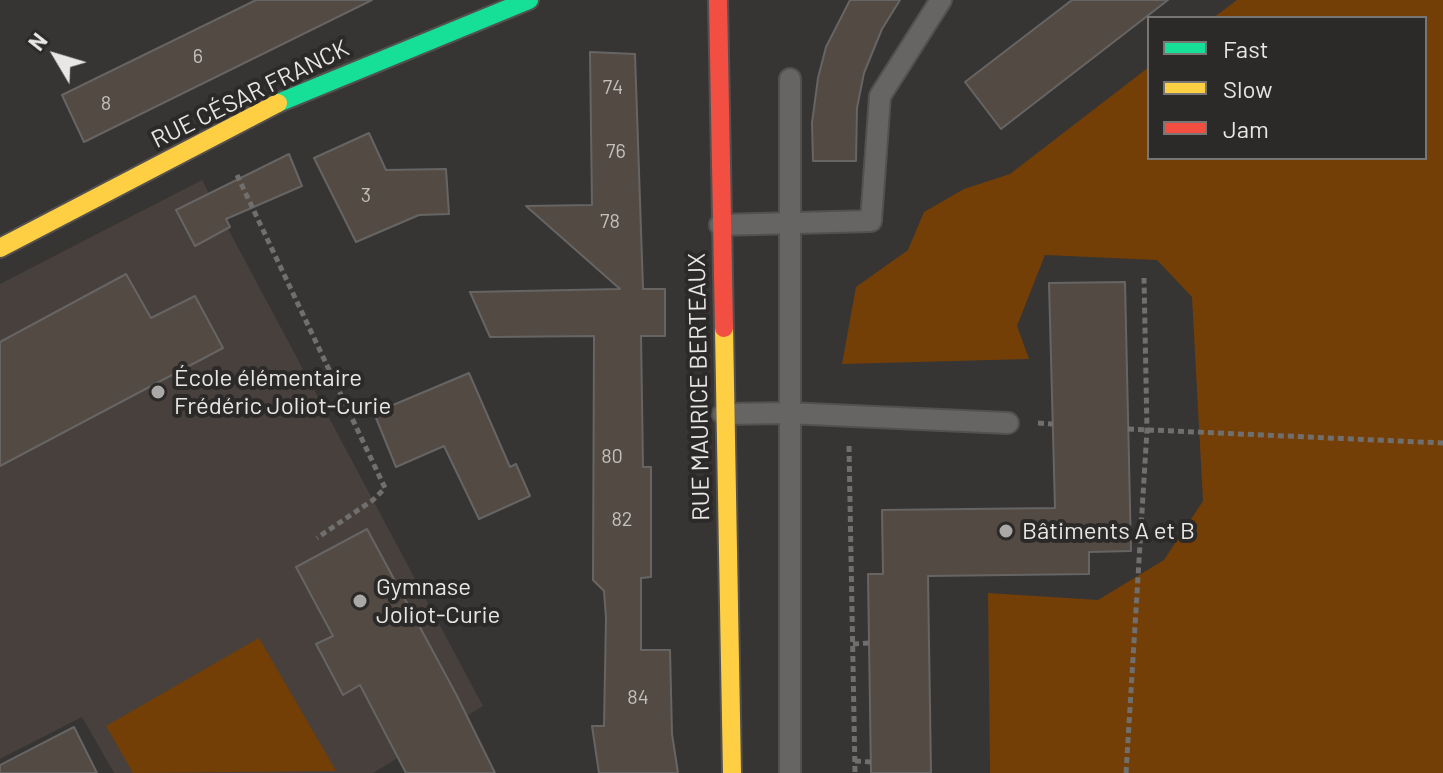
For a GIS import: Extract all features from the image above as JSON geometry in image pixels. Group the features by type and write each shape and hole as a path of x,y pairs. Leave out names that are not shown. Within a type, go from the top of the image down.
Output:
{"main road":[{"name":"RUE CÉSAR FRANCK","path":"0,248 292,96 529,0"},
{"name":"RUE MAURICE BERTEAUX","path":"718,0 723,414 732,773"}],"lane":[{"path":"720,225 871,221 880,96 941,0"},
{"path":"790,79 787,413 790,773"},
{"path":"723,414 787,413 1008,423"}],"path":[{"path":"217,135 385,488 373,500 317,538"},
{"path":"1126,773 1147,430 1144,278"},
{"path":"847,415 855,773"},
{"path":"1128,429 1443,443"},
{"path":"853,644 869,643"},
{"path":"855,761 871,762"}],"shaded area":[{"path":"1237,0 1443,0 1443,773 990,773 988,593 1098,600 1164,560 1203,501 1192,297 1157,260 1045,255 1017,326 1029,359 842,364 856,287 908,250 924,212 964,189 1010,174 1147,69 1147,160 1427,160 1427,16 1216,16"},
{"name":"École élémentaire Frédéric Joliot-Curie","path":"202,180 483,706 373,773 114,773 82,717 0,759 0,284"},
{"path":"259,638 336,771 133,773 106,726"}],"building":[{"path":"256,0 372,0 84,142 62,95"},
{"path":"850,0 900,0 882,29 864,73 857,108 856,161 813,161 812,123 818,78 826,47"},
{"path":"1072,0 1168,0 1001,129 965,82"},
{"path":"590,52 635,54 643,289 665,289 665,336 641,336 643,467 651,467 651,577 641,578 641,650 670,650 672,734 678,773 599,773 592,726 604,726 606,618 604,591 593,580 594,336 490,337 470,292 620,289 526,206 592,205"},
{"path":"369,133 386,170 446,169 449,214 419,215 356,242 314,158"},
{"path":"289,154 302,186 226,219 230,227 195,246 176,210"},
{"path":"126,274 151,318 195,296 223,348 0,466 0,342"},
{"name":"Bâtiments A et B","path":"1125,282 1131,551 1089,552 1089,574 928,576 931,773 871,773 868,574 883,574 882,510 1055,508 1049,283"},
{"path":"469,373 510,467 516,464 530,496 479,519 444,446 396,467 374,413"},
{"name":"Gymnase Joliot-Curie","path":"367,529 495,773 406,773 360,685 343,695 316,644 333,636 296,567"},
{"path":"74,727 97,773 0,773 0,765"}],"traffic: fast":[{"path":"278,103 529,0"}],"traffic: slow":[{"path":"0,248 278,103"},
{"path":"724,328 732,773"}],"traffic: jam":[{"path":"718,0 724,328"}],"place":[{"name":"École élémentaire Frédéric Joliot-Curie","path":"158,392"},
{"name":"Bâtiments A et B","path":"1006,531"},
{"name":"Gymnase Joliot-Curie","path":"360,601"}]}
